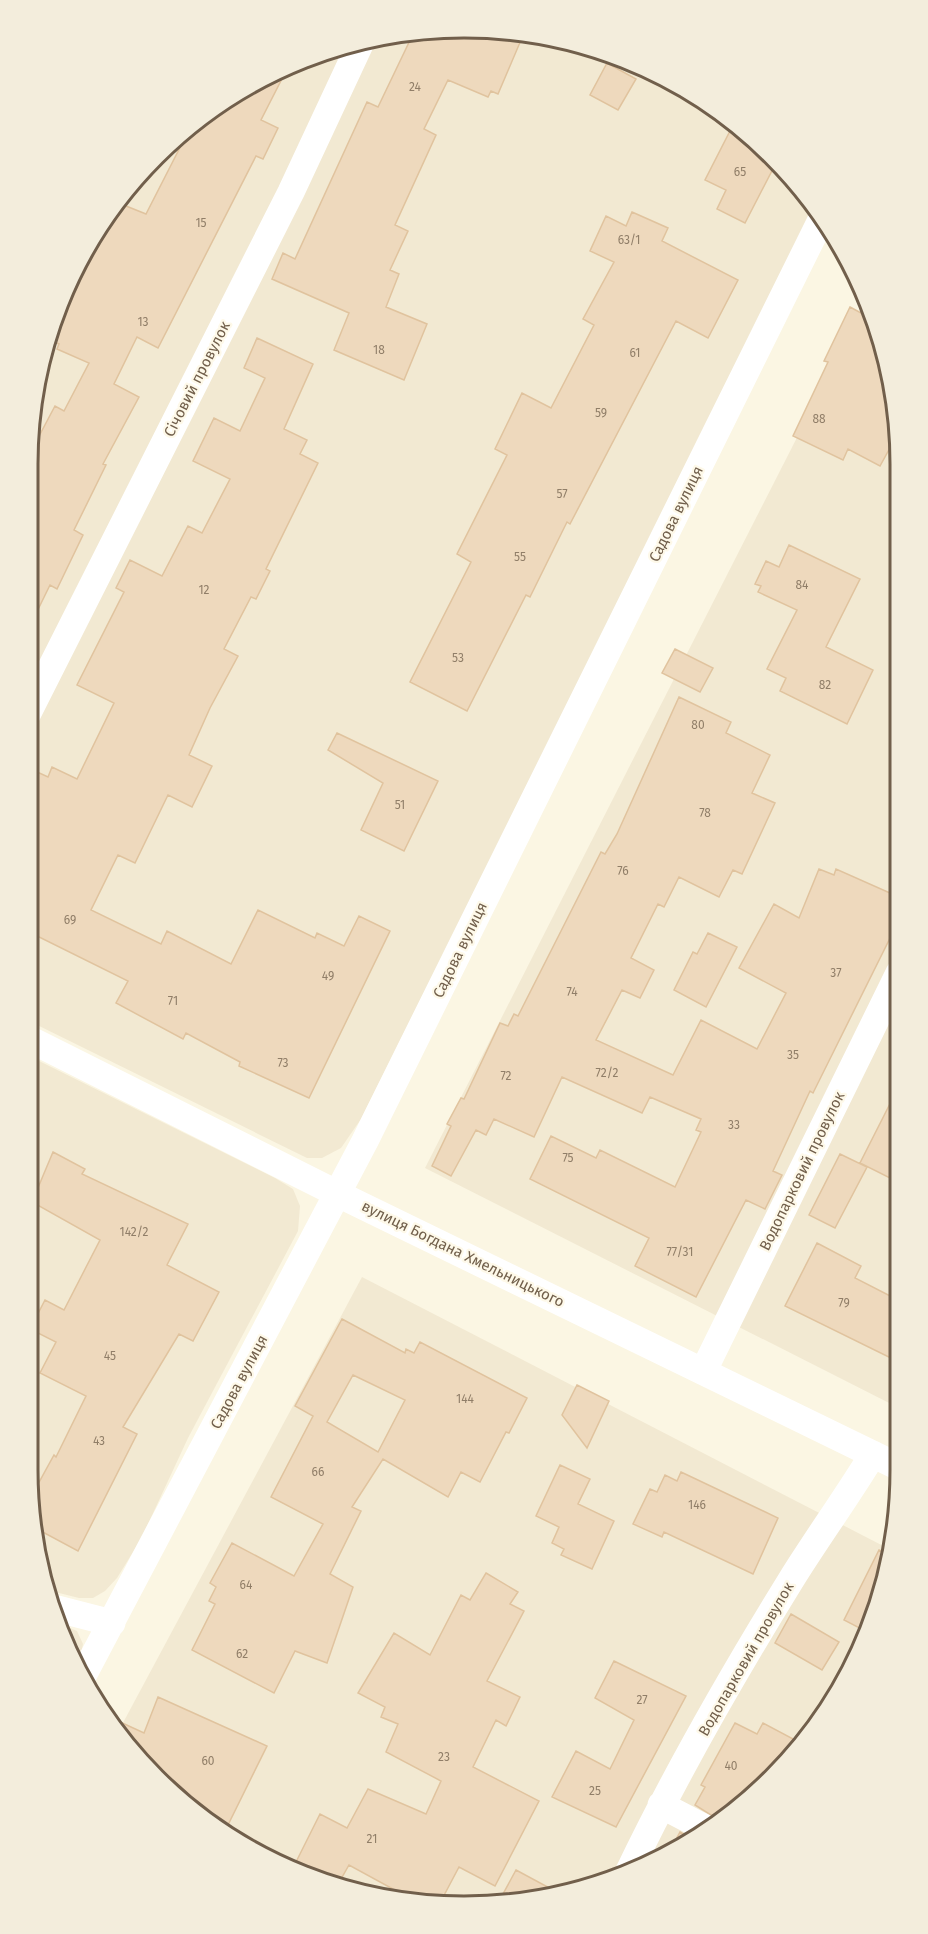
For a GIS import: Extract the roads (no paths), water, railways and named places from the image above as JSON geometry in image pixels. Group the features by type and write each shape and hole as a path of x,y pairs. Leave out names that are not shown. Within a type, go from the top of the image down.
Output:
{"street":[{"name":"Січовий провулок","path":"38,693 291,192 357,51"},
{"name":"Садова вулиця","path":"87,1669 338,1194 818,226"},
{"name":"Водопарковий провулок","path":"704,1370 890,991"},
{"name":"вулиця Богдана Хмельницького","path":"38,1044 338,1194 704,1370 890,1462"},
{"name":"Водопарковий провулок","path":"633,1861 661,1805 792,1579 873,1454"},
{"path":"61,1610 112,1623"},
{"path":"661,1805 700,1826"}]}
